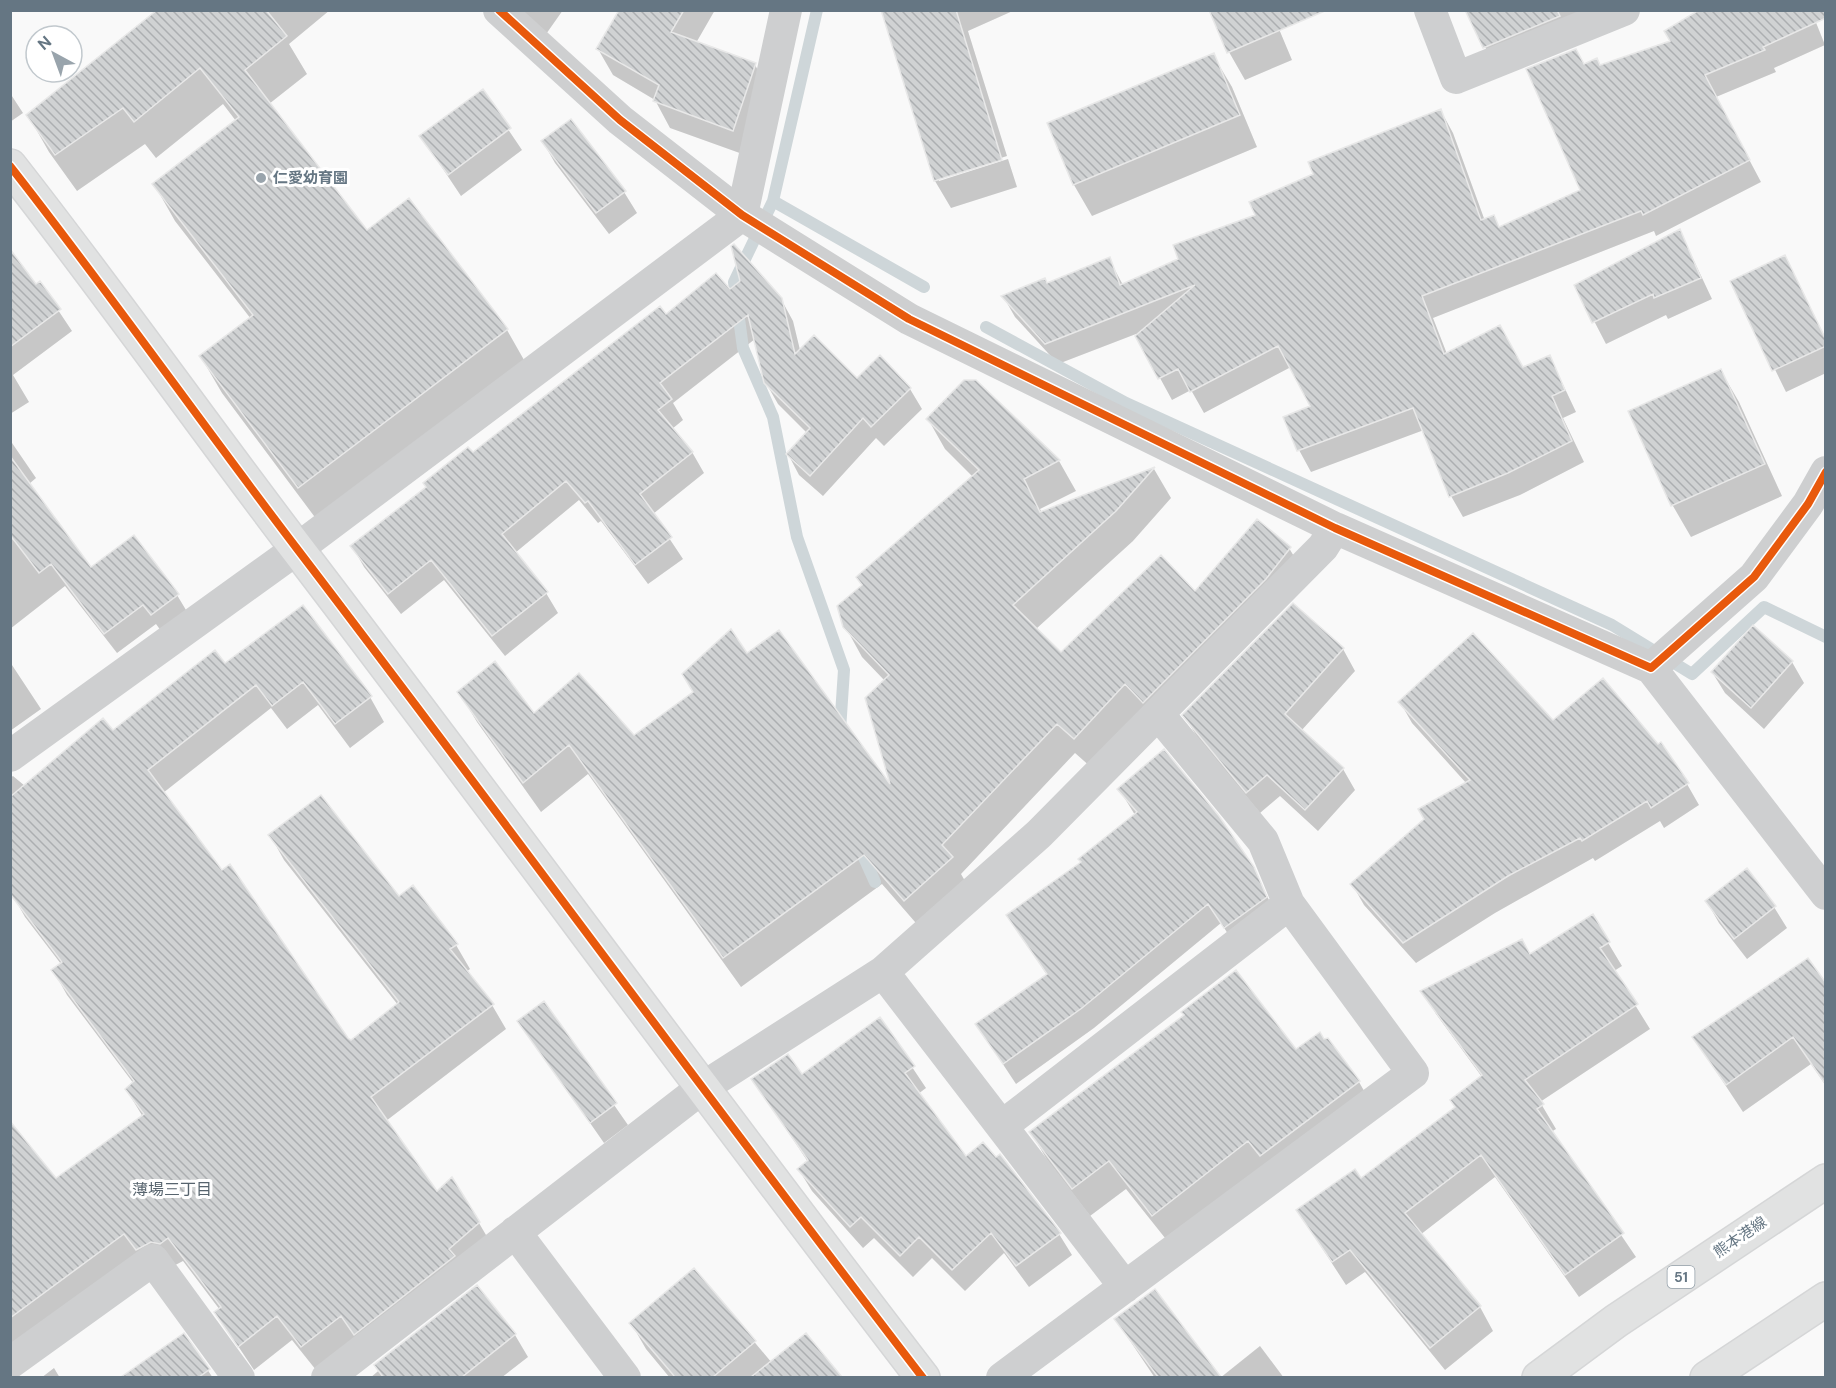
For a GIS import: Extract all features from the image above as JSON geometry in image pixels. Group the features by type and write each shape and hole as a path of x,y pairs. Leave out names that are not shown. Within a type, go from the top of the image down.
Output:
{"street":[{"path":"499,10 620,120 742,214 909,320 1335,528 1651,668 1826,894"},
{"path":"10,756 297,549 742,214 786,10"},
{"path":"1430,10 1455,78 1624,10"},
{"path":"10,166 140,334 297,549 440,734 783,1197 923,1377"},
{"path":"1651,668 1754,577 1808,504 1826,472"},
{"path":"327,1377 702,1088 883,972 1040,834 1323,547 1335,528"},
{"path":"1002,1377 1413,1073 1289,904 1263,841 1159,715"},
{"path":"1002,1126 1289,904"},
{"path":"883,972 1125,1287"},
{"name":"熊本港線","path":"1539,1377 1616,1321 1826,1181"},
{"path":"514,1232 625,1377"},
{"path":"10,1363 153,1260 239,1377"},
{"path":"1707,1377 1826,1299"}],"building":[{"path":"157,10 266,10 287,36 245,70 367,230 409,198 508,329 298,488 199,356 253,315 152,184 239,117 200,68 134,122 123,108 55,155 26,115 65,84 84,84 84,69"},
{"path":"619,10 684,10 671,32 756,63 733,131 653,101 659,85 596,49"},
{"path":"881,10 956,10 1002,160 934,181"},
{"path":"1209,10 1327,10 1227,53"},
{"path":"1465,10 1557,10 1560,16 1483,48"},
{"path":"1699,10 1826,10 1826,18 1763,47 1765,50 1705,75 1750,160 1643,215 1641,211 1422,296 1444,354 1500,325 1523,367 1550,355 1565,390 1552,396 1572,441 1508,473 1449,497 1413,408 1297,451 1283,417 1310,406 1278,346 1190,392 1178,369 1158,379 1135,336 1195,285 1045,344 1001,296 1045,278 1047,283 1110,257 1120,285 1178,259 1173,245 1255,215 1249,202 1313,174 1308,162 1441,109 1481,220 1494,215 1499,227 1580,190 1526,69 1576,49 1584,64 1597,58 1600,65 1670,41 1664,31"},
{"path":"1214,53 1240,115 1073,185 1047,123"},
{"path":"483,89 511,128 448,175 419,136"},
{"path":"571,119 626,191 596,213 541,141"},
{"path":"1680,229 1701,278 1654,298 1653,294 1592,323 1574,285"},
{"path":"734,244 782,298 795,354 814,335 857,378 880,355 911,388 871,427 863,418 810,476 786,454 810,428 764,383 748,315 660,383 672,399 658,410 693,452 640,494 672,537 635,565 588,501 585,503 566,481 502,534 548,592 492,636 431,560 388,594 350,546 426,487 423,483 468,447 473,452 660,306 666,314 716,273 730,289 740,281 731,246"},
{"path":"10,249 36,284 40,281 61,309 10,347"},
{"path":"1785,255 1826,340 1826,346 1772,371 1730,281"},
{"path":"1721,369 1765,464 1671,506 1628,411"},
{"path":"964,380 976,380 1060,460 1024,479 1040,512 1155,467 1116,511 1013,605 1061,652 1161,555 1195,591 1257,519 1291,547 1266,579 1143,703 1125,684 1074,739 1057,724 942,845 953,857 904,901 864,855 723,958 569,745 523,783 457,692 495,661 534,713 579,673 634,735 693,692 682,674 731,629 747,653 779,630 890,784 865,698 889,675 843,627 837,606 862,585 856,577 979,470 926,419"},
{"path":"10,456 91,567 134,535 179,594 151,615 143,605 104,634 51,564 39,573 10,535"},
{"path":"1293,603 1344,648 1285,714 1344,768 1305,810 1267,775 1246,793 1182,715"},
{"path":"303,605 372,696 335,724 303,682 272,706 256,685 148,770 222,870 230,864 351,1040 399,1002 268,835 321,795 399,896 413,885 458,944 450,949 494,1004 371,1097 437,1191 452,1177 480,1222 449,1249 455,1256 354,1335 341,1316 301,1347 277,1316 238,1347 214,1312 221,1307 168,1238 160,1244 151,1242 136,1250 124,1234 10,1318 10,1121 56,1178 144,1114 125,1089 134,1081 51,970 62,962 10,894 10,797 103,718 113,730 215,650 225,663"},
{"path":"1753,625 1793,661 1751,708 1711,672"},
{"path":"1473,633 1553,720 1603,678 1658,744 1661,742 1689,783 1651,808 1647,801 1582,841 1580,838 1508,876 1403,943 1350,884 1424,819 1418,809 1470,780 1398,702"},
{"path":"1164,749 1219,816 1254,867 1267,897 1224,928 1208,904 1082,1008 1003,1064 975,1024 1047,974 1006,915 1081,862 1078,859 1137,812 1117,789"},
{"path":"1747,868 1776,906 1734,939 1705,901"},
{"path":"1593,914 1610,942 1600,948 1638,1004 1525,1080 1544,1104 1537,1109 1624,1233 1565,1275 1481,1155 1405,1213 1481,1306 1430,1348 1350,1250 1332,1262 1296,1210 1355,1169 1361,1178 1455,1107 1450,1100 1482,1075 1420,991 1522,939 1530,954"},
{"path":"1808,958 1826,983 1826,1085 1793,1037 1726,1085 1692,1037"},
{"path":"1236,970 1296,1049 1320,1032 1324,1039 1328,1038 1360,1081 1260,1156 1248,1141 1152,1216 1109,1161 1072,1189 1029,1132 1184,1015 1181,1012"},
{"path":"544,1001 617,1103 590,1123 517,1021"},
{"path":"880,1017 915,1066 905,1073 966,1156 983,1142 996,1157 1000,1154 1061,1233 1016,1266 991,1233 952,1270 919,1237 900,1256 861,1217 850,1227 797,1169 808,1160 751,1079 788,1054 802,1074"},
{"path":"694,1268 756,1341 713,1377 675,1377 629,1323"},
{"path":"477,1285 516,1334 462,1377 383,1377 374,1365"},
{"path":"1155,1289 1221,1377 1158,1377 1114,1319"},
{"path":"184,1333 210,1369 199,1377 121,1377"},
{"path":"806,1333 842,1377 751,1377"}],"waterway":[{"path":"817,10 773,201 734,282 743,348 773,417 797,537 844,670 840,730"},
{"path":"773,201 924,287"},
{"path":"986,327 1126,403 1612,625 1692,674 1764,607 1826,637"},
{"path":"857,842 875,882"}],"cycle path":[{"path":"499,10 620,120 742,215 909,319 1335,528 1651,668 1754,577 1808,504 1826,472"},
{"path":"10,166 923,1378"}],"place":[{"name":"仁愛幼育園","path":"261,178"}],"district":[{"name":"薄場三丁目","path":"172,1189"}]}
